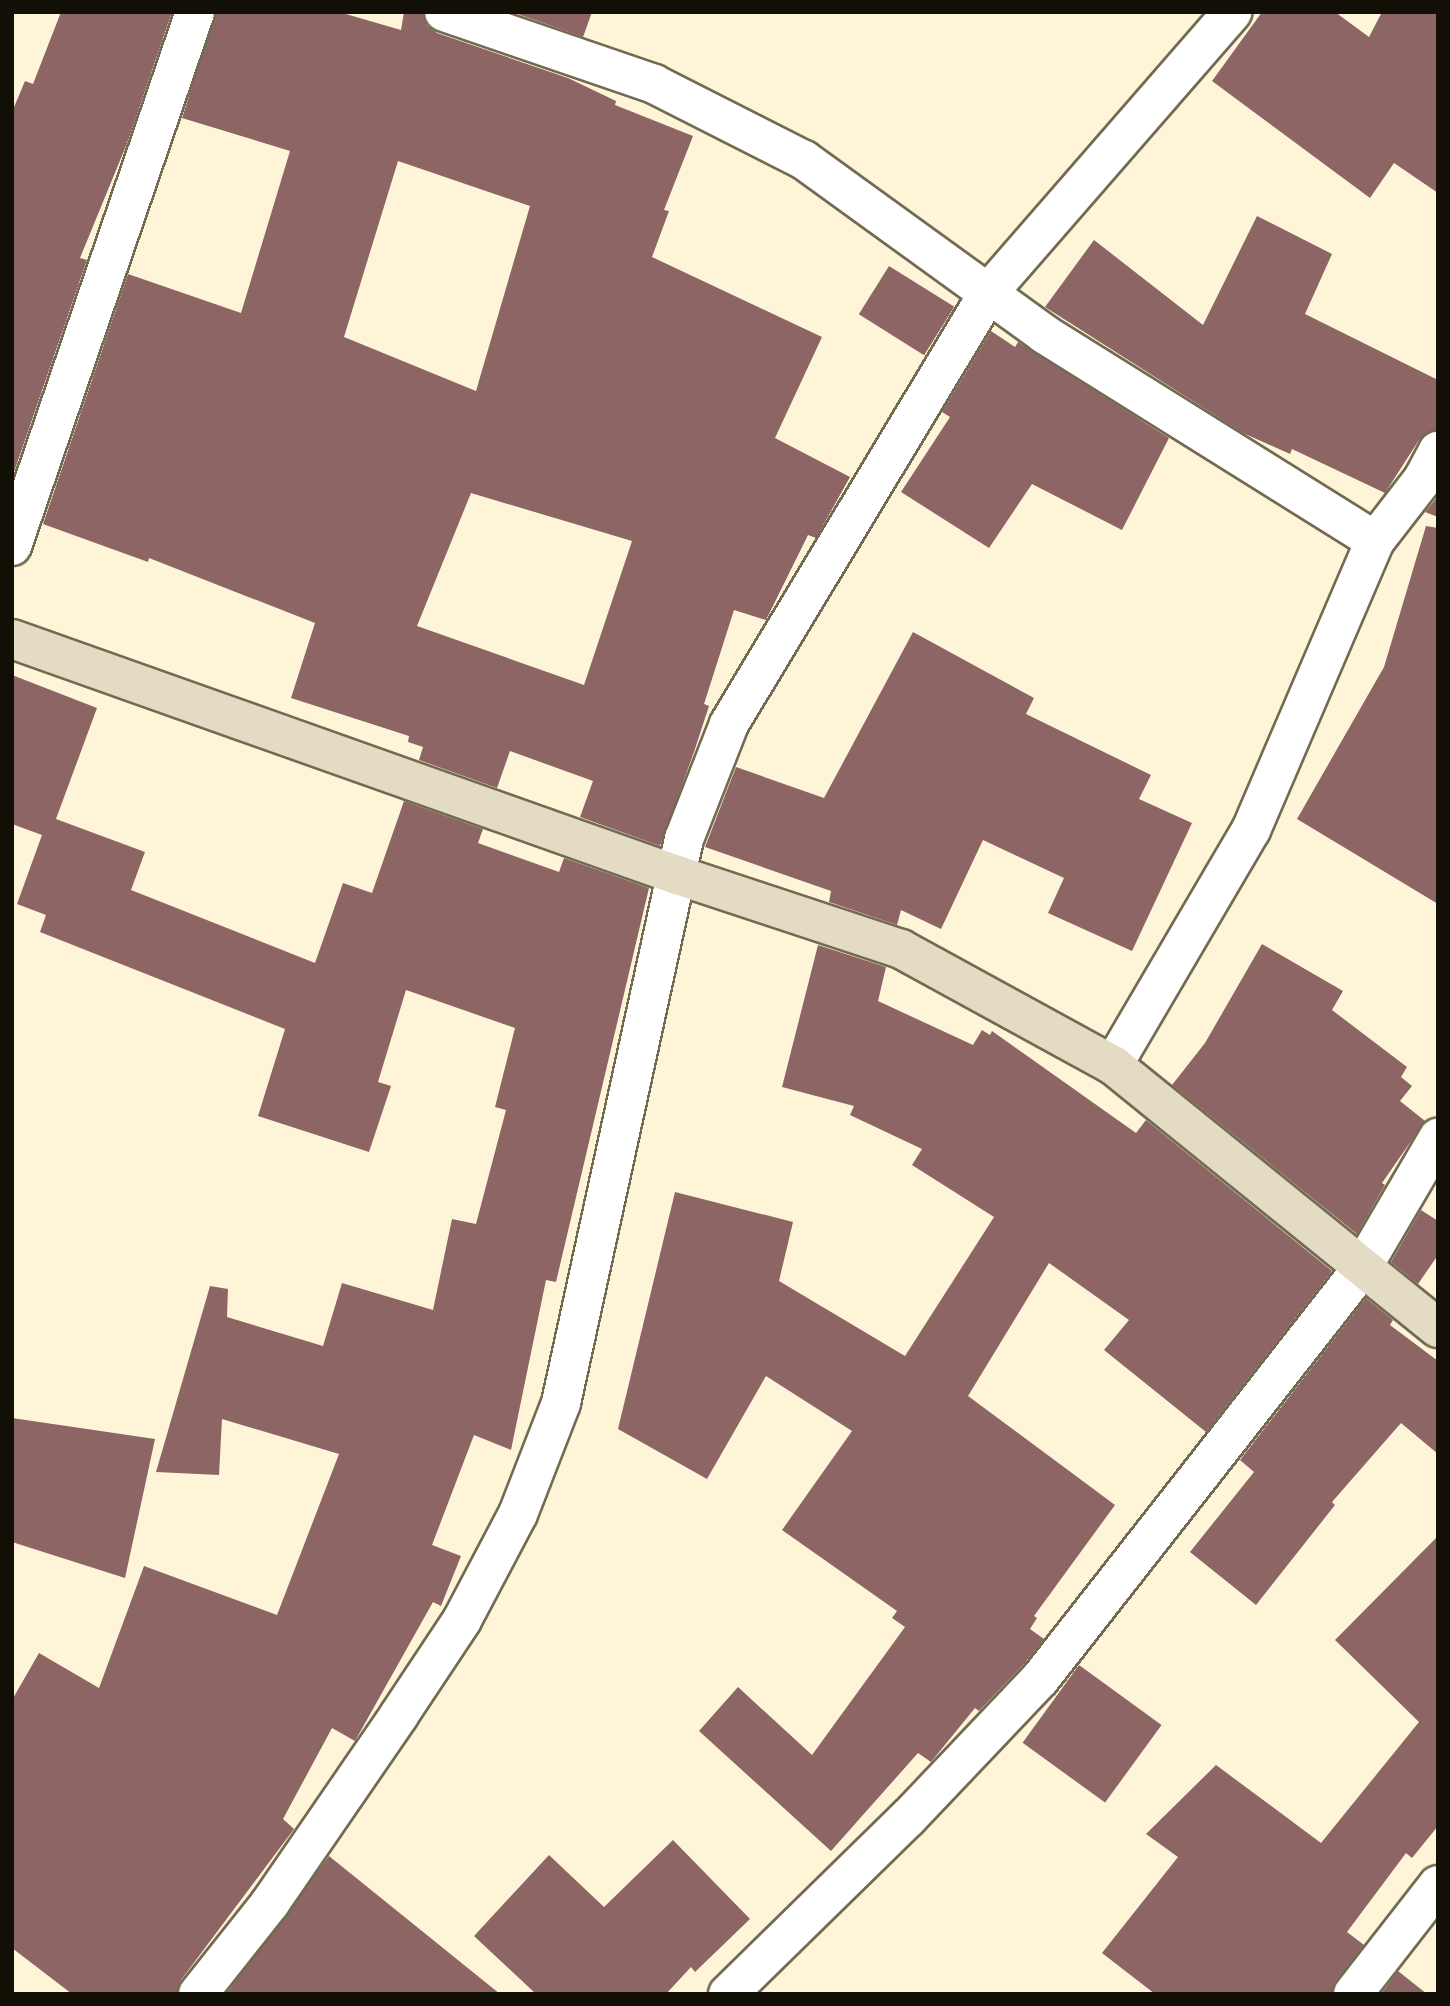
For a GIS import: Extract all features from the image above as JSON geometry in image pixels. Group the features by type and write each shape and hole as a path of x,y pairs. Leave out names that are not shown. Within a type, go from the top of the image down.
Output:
{"street":[{"path":"12,546 195,12"},
{"path":"444,12 654,84 793,155 989,292 1044,334 1374,541"},
{"path":"198,1994 270,1903 400,1715 462,1620 518,1514 561,1403 684,839 729,724 989,292 1232,12"},
{"path":"1113,1065 1251,830 1374,541 1433,472"},
{"path":"12,639 677,875 901,949 1113,1065 1438,1328"},
{"path":"728,1994 908,1818 1040,1679 1362,1268 1438,1138"},
{"path":"1353,1994 1438,1885"}],"building":[{"path":"61,12 172,12 128,141 80,258 87,260 12,478 12,112 25,81 33,84"},
{"path":"216,12 339,12 401,30 404,12 423,12 427,26 437,33 568,78 616,101 615,105 693,136 664,210 669,211 652,257 822,337 775,438 850,477 816,538 808,535 766,620 734,610 704,704 709,706 660,846 580,817 593,781 510,751 497,788 419,760 423,747 408,742 409,736 291,698 315,623 149,558 148,562 43,524 128,274 241,313 290,151 182,118","holes":["398,161 530,206 476,391 344,337","471,493 632,541 584,685 417,626"]},
{"path":"512,12 592,12 583,37"},
{"path":"1262,12 1335,12 1369,37 1382,12 1438,12 1438,193 1394,163 1370,198 1212,81"},
{"path":"1257,216 1332,254 1305,314 1438,380 1438,429 1419,440 1385,493 1292,449 1290,454 1243,433 1045,307 1094,240 1203,325"},
{"path":"889,266 954,307 924,355 859,314"},
{"path":"991,331 1015,347 1018,342 1169,438 1122,530 1032,484 989,548 901,492 950,417 942,412"},
{"path":"1438,496 1438,517 1425,512"},
{"path":"1426,526 1438,528 1438,904 1297,819 1384,667"},
{"path":"913,632 1034,698 1026,714 1151,775 1139,799 1192,823 1132,951 1048,913 1064,878 983,840 941,929 901,910 897,925 829,902 831,891 705,847 736,767 824,798"},
{"path":"12,675 97,708 56,819 145,852 131,890 315,963 343,883 372,893 404,801 483,829 478,843 559,872 564,858 649,888 556,1282 546,1280 511,1450 474,1435 432,1545 461,1556 441,1606 433,1602 355,1741 332,1728 283,1819 294,1829 181,1980 177,1994 72,1994 12,1948 12,1700 39,1653 99,1688 144,1566 277,1615 339,1454 222,1419 219,1475 156,1472 210,1286 228,1289 227,1317 323,1346 342,1283 433,1310 452,1219 476,1224 506,1110 495,1107 515,1028 406,990 378,1082 391,1086 369,1152 258,1116 285,1029 40,932 46,915 17,904 42,835 12,824"},
{"path":"1262,944 1343,991 1332,1010 1407,1067 1401,1077 1412,1086 1400,1101 1425,1121 1382,1183 1385,1185 1357,1234 1172,1085 1205,1043"},
{"path":"818,945 886,967 878,1001 973,1045 982,1030 990,1035 992,1031 1136,1133 1146,1120 1332,1271 1206,1432 1104,1350 1129,1320 1049,1263 968,1396 1115,1505 1034,1616 1037,1618 1030,1629 1044,1639 1023,1665 979,1711 975,1708 931,1762 918,1753 831,1851 699,1731 738,1687 812,1755 905,1627 892,1618 897,1611 782,1530 852,1431 766,1376 707,1479 618,1429 675,1192 793,1222 779,1281 905,1356 994,1217 912,1165 922,1149 850,1115 854,1106 782,1087"},
{"path":"1421,1210 1438,1221 1438,1255 1418,1284 1391,1262"},
{"path":"1366,1298 1393,1320 1390,1325 1438,1361 1438,1454 1401,1423 1332,1502 1335,1505 1256,1605 1190,1552 1254,1472 1240,1460"},
{"path":"12,1418 155,1439 125,1578 12,1542"},
{"path":"1438,1536 1438,1826 1412,1858 1406,1853 1347,1932 1364,1945 1336,1981 1332,1994 1155,1994 1102,1953 1178,1857 1146,1834 1216,1765 1321,1843 1419,1722 1335,1640"},
{"path":"1079,1665 1162,1725 1105,1803 1023,1743"},
{"path":"673,1840 750,1919 695,1972 691,1967 666,1994 536,1994 474,1936 549,1855 604,1907"},
{"path":"329,1856 500,1994 226,1994"},
{"path":"1398,1971 1427,1994 1381,1994"}]}
